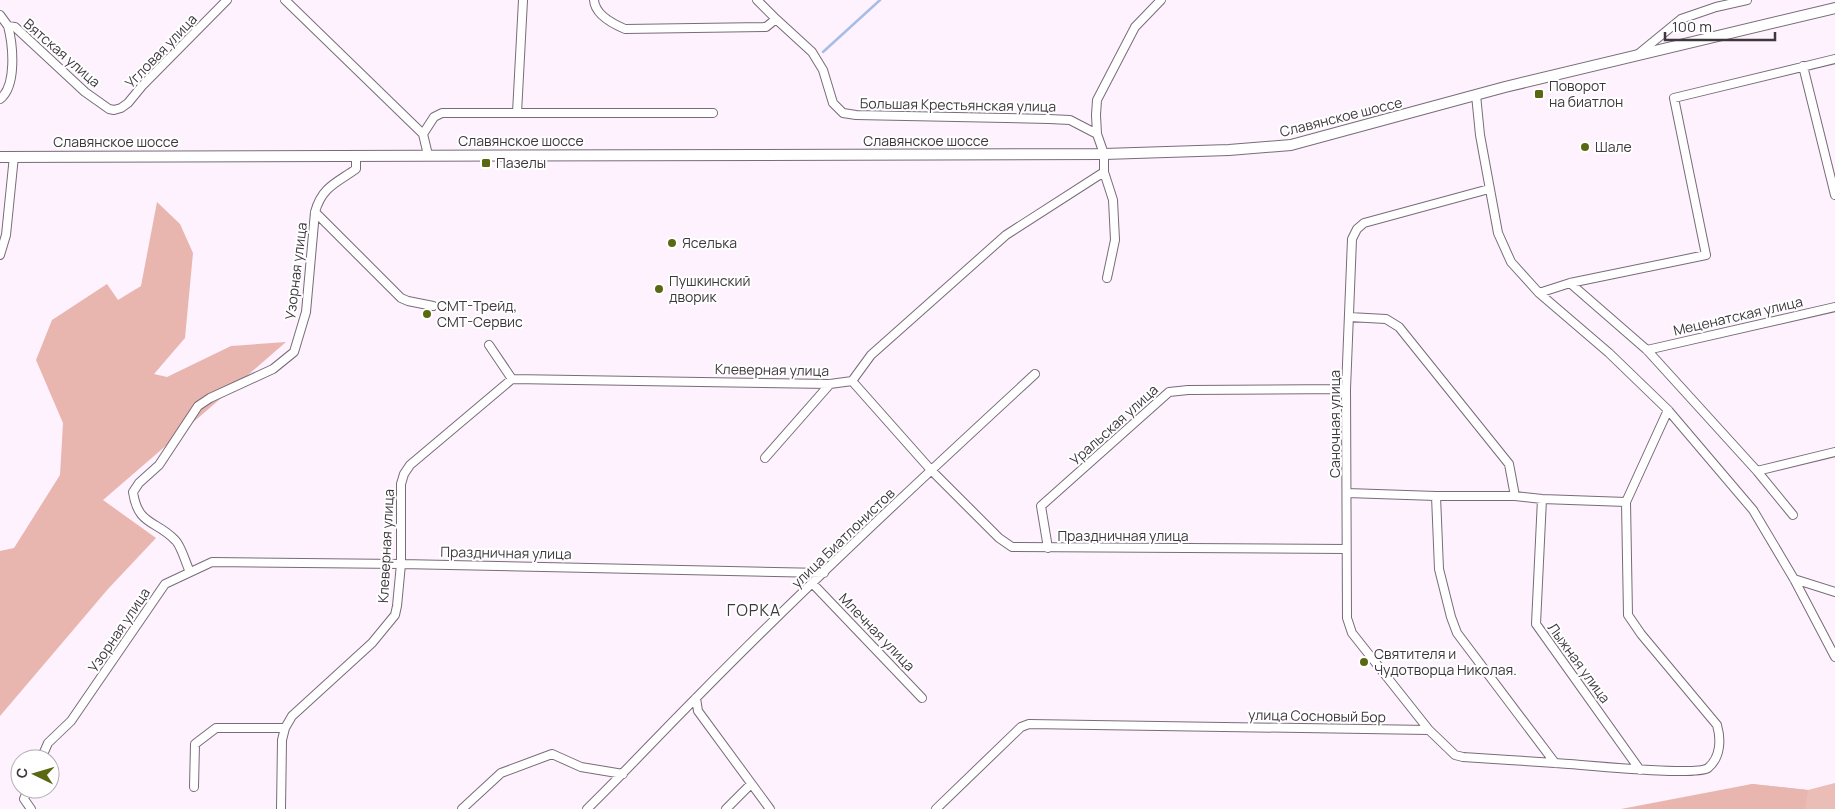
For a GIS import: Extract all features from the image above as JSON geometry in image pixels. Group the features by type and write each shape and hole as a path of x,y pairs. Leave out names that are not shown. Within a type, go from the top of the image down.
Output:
{"main road":[{"name":"Славянское шоссе","path":"0,156 1104,154 1229,150 1291,145 1637,55 1835,8"}],"street":[{"name":"Угловая улица","path":"108,109 121,108 128,103 142,86 227,0"},
{"path":"285,0 423,134 428,155"},
{"path":"517,113 523,0"},
{"path":"594,0 595,6 608,22 625,29 766,27 776,19"},
{"name":"Большая Крестьянская улица","path":"757,0 812,52 823,70 833,103 843,113 856,115 1049,118 1070,120 1097,134"},
{"path":"1107,278 1115,240 1113,200 1104,172 1104,154 1097,134 1097,100 1135,27 1161,0"},
{"path":"1637,55 1681,19 1716,7 1747,0"},
{"name":"Вятская улица","path":"0,15 8,26 15,27 86,92 108,109"},
{"path":"0,99 9,90 12,81 11,35 8,26"},
{"path":"1539,293 1570,283 1706,255 1674,98 1835,59"},
{"path":"1803,66 1835,195"},
{"path":"1476,96 1480,135 1498,232 1511,262 1539,293 1609,353 1668,410 1753,510 1794,579 1835,657"},
{"path":"423,134 434,117 442,113 713,113"},
{"name":"Узорная улица","path":"45,749 48,743 71,721 165,584 190,572 176,540 142,517 134,506 132,492 159,465 198,406 210,398 273,369 294,352 306,312 315,212 318,199 325,190 356,169 356,155"},
{"path":"0,255 6,235 14,156"},
{"path":"852,381 871,355 1006,235 1104,172"},
{"name":"Саночная улица","path":"1429,730 1352,633 1347,618 1346,389 1352,239 1357,229 1364,223 1489,188"},
{"path":"315,212 401,298 433,306"},
{"path":"1570,283 1646,350 1757,471 1793,515"},
{"name":"Меценатская улица","path":"1646,350 1835,307"},
{"path":"1349,316 1386,319 1399,327 1510,464 1516,496"},
{"path":"489,345 512,379"},
{"name":"улица Биатлонистов","path":"587,809 696,698 824,573 931,470 1035,374"},
{"name":"Клеверная улица","path":"285,728 292,716 372,643 394,615 397,606 401,564 401,484 407,469 512,379 830,384 852,381"},
{"name":"Праздничная улица","path":"852,381 931,470 999,538 1012,547 1346,550"},
{"path":"765,458 830,384"},
{"name":"Уральская улица","path":"1048,548 1041,506 1169,392 1188,390 1346,389"},
{"path":"1429,730 1455,755 1463,758 1640,770 1696,771 1708,768 1720,747 1721,738 1717,725 1628,616 1626,502 1668,410"},
{"path":"1757,471 1835,452"},
{"path":"1347,493 1516,496 1542,499 1626,502"},
{"path":"1436,496 1440,569 1451,617 1457,633 1555,763"},
{"name":"Лыжная улица","path":"1542,499 1536,624 1640,770"},
{"name":"Праздничная улица","path":"190,572 212,562 824,573"},
{"path":"1794,579 1835,592"},
{"name":"Млечная улица","path":"813,584 922,698"},
{"path":"696,698 698,711 770,809"},
{"name":"улица Сосновый Бор","path":"936,809 1020,728 1029,724 1429,730"},
{"path":"194,787 195,744 216,728 285,728 282,740 281,809"},
{"path":"462,809 501,773 552,754 581,767 623,774"},
{"path":"726,809 751,784"}],"shaded area":[{"path":"157,202 180,224 193,253 185,338 154,374 167,377 231,346 286,342 103,500 156,538 108,589 0,716 0,551 14,548 60,475 63,423 36,360 52,320 107,284 118,300 141,286"},
{"path":"1835,783 1835,809 1650,809 1752,784 1808,790"},
{"path":"1752,784 1808,790 1805,809 1621,809"}],"waterway":[{"path":"823,52 880,0"}],"place":[{"name":"Поворот на биатлон","path":"1539,94"},
{"name":"Шале","path":"1585,147"},
{"name":"Пазелы","path":"486,163"},
{"name":"Яселька","path":"672,243"},
{"name":"Пушкинский дворик","path":"659,289"},
{"name":"СМТ-Трейд, СМТ-Сервис","path":"427,314"},
{"name":"Святителя и Чудотворца Николая.","path":"1364,662"}],"district":[{"name":"ГОРКА","path":"754,610"}]}
